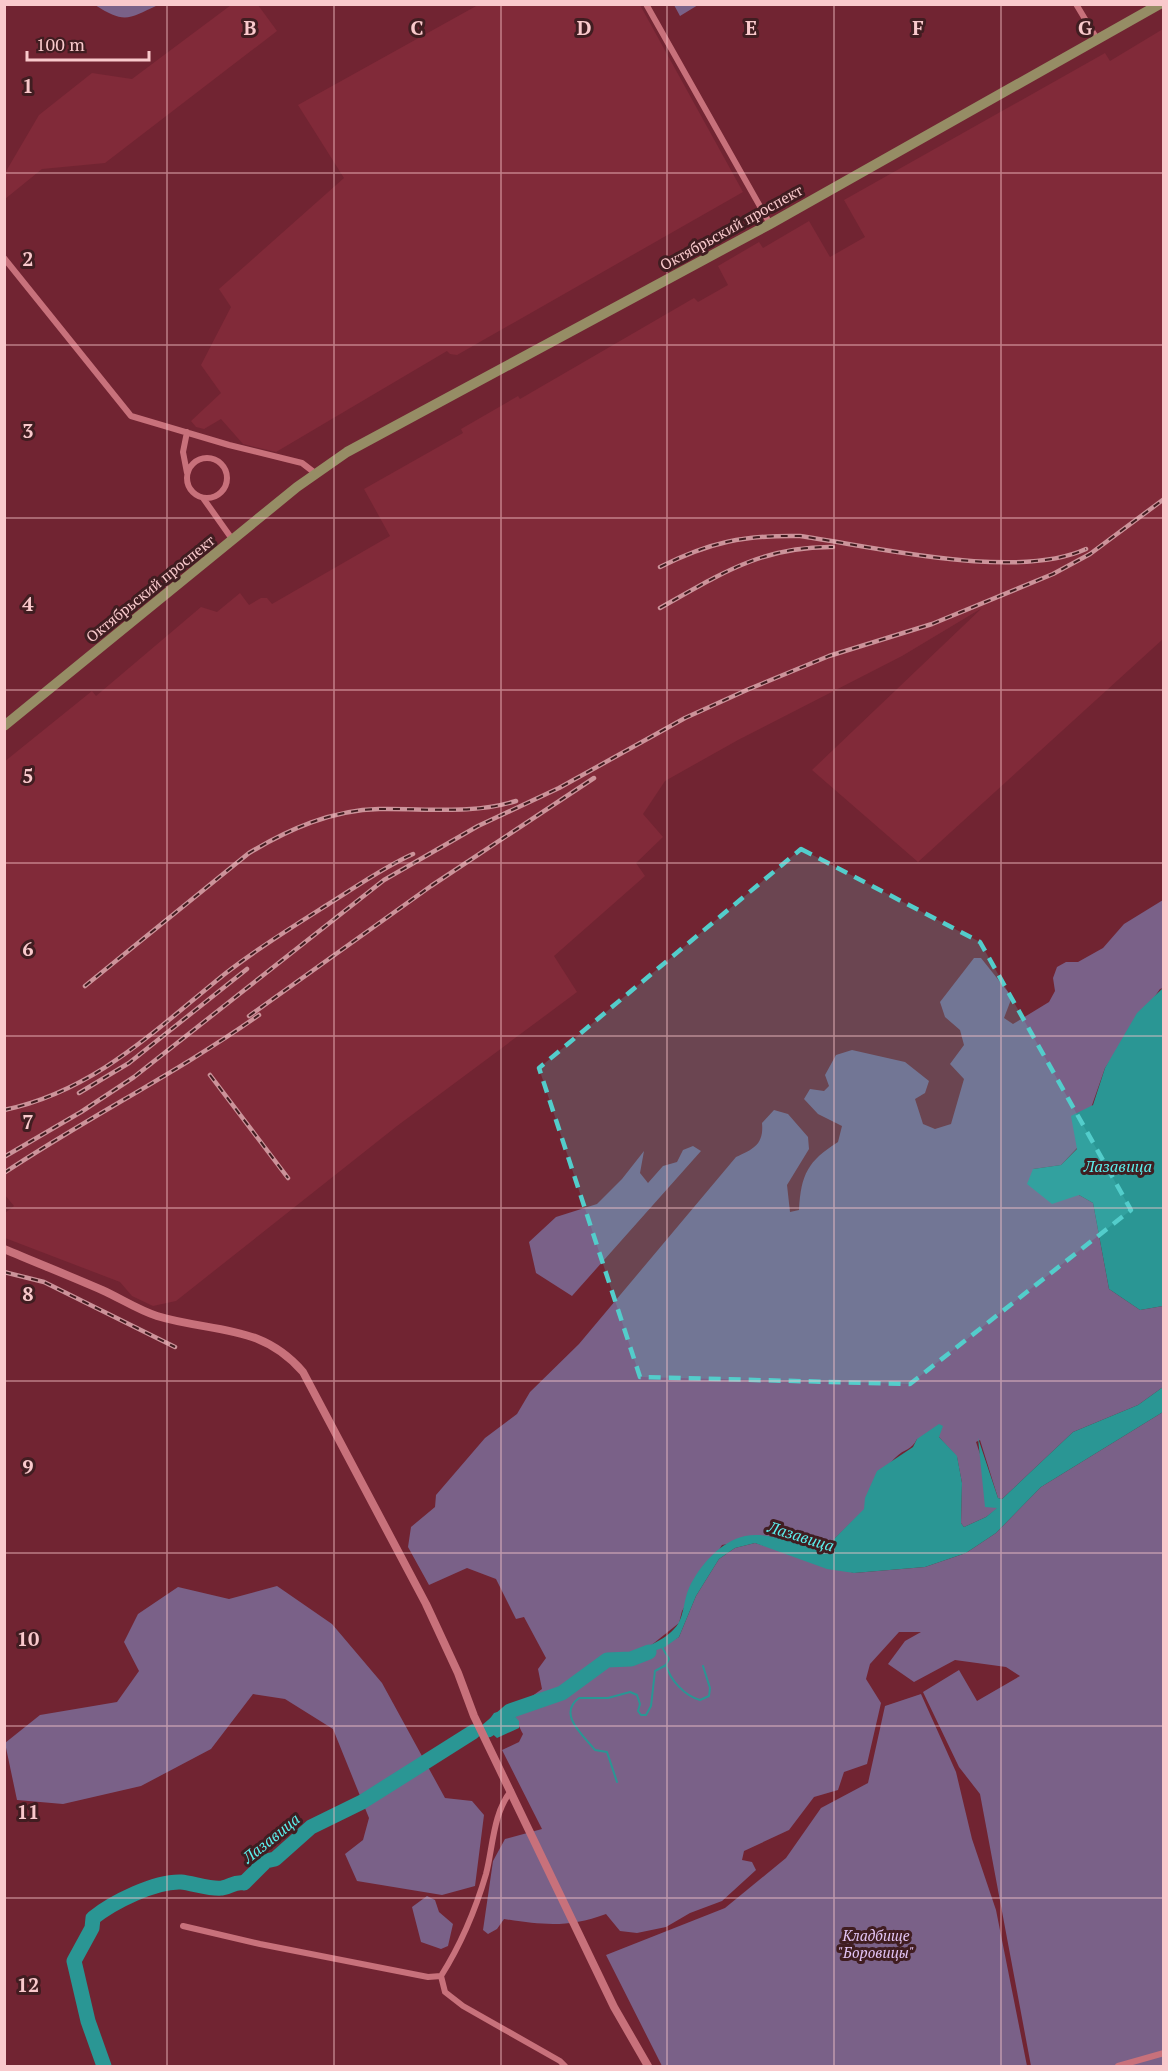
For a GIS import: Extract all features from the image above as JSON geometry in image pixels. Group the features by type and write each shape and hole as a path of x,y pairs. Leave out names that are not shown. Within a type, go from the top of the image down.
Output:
{"main road":[{"name":"Октябрьский проспект","path":"4,726 232,539 315,473 347,452 770,224 1160,4"}],"street":[{"path":"646,4 770,224"},
{"path":"1076,4 1097,39"},
{"path":"4,258 131,416 302,463 315,473"},
{"path":"187,432 183,452 192,492 203,498 232,539"},
{"path":"187,474 194,462 207,458 213,459 224,467 227,480 222,492 210,498 203,498"},
{"path":"4,1249 104,1290 155,1315 235,1331 265,1341 286,1353 303,1372 426,1604 458,1673 474,1716 614,2007 648,2067"},
{"path":"511,1791 502,1802 485,1876 452,1960 441,1976 445,1992 463,2007 560,2061 565,2067"},
{"path":"183,1926 260,1944 429,1977 441,1976"},
{"path":"1118,2067 1164,2053"}],"highlighted area":[{"path":"801,849 980,942 1131,1210 910,1384 640,1377 539,1068"}],"shaded area":[{"path":"231,5 258,5 277,31 105,163 42,169 5,199 5,173 39,115 92,73 132,79"},
{"path":"478,5 640,5 743,192 457,355 447,351 276,452 243,444 221,419 204,429 196,427 191,421 221,393 201,365 231,307 219,289 344,178 298,105"},
{"path":"1163,29 1163,639 918,862 812,770 982,608 902,656 738,740 665,781 643,814 663,837 636,863 645,876 554,956 577,992 397,1126 176,1301 153,1306 132,1296 120,1282 5,1238 5,1213 14,1206 4,1194 4,762 92,691 96,696 201,607 217,612 240,593 249,605 261,598 267,598 272,604 390,536 364,489 463,433 461,429 518,396 520,399 694,298 698,302 728,285 718,266 759,242 763,248 809,221 830,257 865,237 844,200 1105,53 1110,61"}],"green space":[{"path":"95,5 158,5 140,14 120,17"},
{"path":"674,5 698,5 680,16"},
{"path":"1163,900 1163,988 1160,989 1105,1068 1077,1148 1061,1165 1033,1169 1093,1203 1109,1289 1140,1310 1163,1306 1163,1387 1138,1405 1073,1432 1002,1499 998,1498 980,1440 976,1442 998,1508 986,1517 964,1527 961,1523 962,1483 957,1457 939,1437 917,1439 881,1474 868,1495 865,1509 823,1550 795,1545 771,1536 722,1545 682,1611 679,1623 649,1647 631,1652 644,1656 679,1637 696,1596 719,1559 735,1548 755,1543 854,1573 925,1567 966,1553 996,1533 1041,1487 1163,1412 1163,2066 1031,2066 980,1794 959,1767 923,1692 959,1670 977,1701 1020,1676 1006,1667 955,1660 914,1682 888,1664 905,1641 921,1632 899,1632 870,1664 866,1679 881,1703 867,1764 844,1772 838,1790 814,1797 789,1830 744,1851 742,1860 752,1862 756,1870 722,1901 690,1913 666,1927 637,1933 620,1931 606,1914 580,1922 555,1924 504,1919 497,1929 488,1934 483,1930 493,1861 505,1839 542,1829 502,1750 519,1742 523,1734 515,1717 504,1710 528,1699 542,1689 538,1669 546,1658 524,1617 516,1619 496,1579 467,1568 429,1585 408,1547 411,1527 435,1507 436,1495 485,1438 517,1414 530,1392 579,1344 736,1157 756,1145 761,1136 762,1123 774,1110 788,1114 808,1137 809,1149 787,1185 790,1212 799,1210 804,1178 808,1170 813,1162 838,1142 842,1126 818,1114 804,1099 810,1089 824,1091 829,1086 825,1075 836,1055 852,1050 905,1062 929,1081 925,1093 915,1099 923,1124 935,1129 951,1124 964,1079 950,1064 964,1045 960,1030 945,1017 940,1002 974,958 981,958 1012,997 1004,1018 1013,1024 1049,1002 1055,991 1053,978 1057,967 1066,962 1078,962 1103,948 1124,924"},
{"path":"693,1146 701,1151 572,1296 536,1273 529,1242 556,1217 597,1204 622,1179 644,1151 640,1173 648,1183 663,1166 677,1162 683,1150"},
{"path":"277,1586 332,1624 382,1683 445,1798 472,1801 484,1815 475,1886 442,1895 357,1881 345,1854 363,1840 369,1818 333,1729 285,1699 253,1694 211,1749 141,1786 63,1804 17,1800 5,1743 40,1715 117,1702 139,1671 124,1642 138,1614 178,1587 229,1599"},
{"name":"Кладбище \"Боровицы\"","path":"921,1694 956,1772 972,1839 996,1910 1027,2066 662,2066 606,1955 725,1908 786,1858 821,1808 868,1783 885,1706"},
{"path":"427,1896 435,1900 439,1912 453,1924 448,1946 441,1949 421,1942 412,1907"}],"water":[{"name":"Лазавица","path":"1163,988 1163,1306 1140,1310 1109,1289 1093,1203 1079,1195 1052,1204 1027,1184 1033,1169 1061,1165 1077,1149 1071,1116 1093,1105 1105,1068 1137,1013"},
{"name":"Лазавица","path":"1163,1387 1163,1412 1041,1487 996,1533 966,1553 925,1567 854,1573 827,1569 755,1543 735,1548 719,1559 696,1596 679,1637 665,1647 631,1659 631,1652 657,1642 678,1624 687,1592 693,1580 719,1549 736,1539 755,1535 774,1537 823,1550 864,1509 865,1498 877,1471 913,1447 917,1439 939,1424 943,1426 939,1437 957,1456 962,1483 961,1523 964,1527 986,1517 997,1508 985,1507 978,1438 998,1498 1002,1499 1073,1432 1138,1405"},
{"path":"510,1711 519,1721 519,1728 497,1738 488,1730 487,1723 494,1713"}],"waterway":[{"path":"617,1782 607,1752 595,1750 574,1724 571,1718 573,1704 579,1698 608,1698 630,1692 637,1695 640,1704 638,1711 641,1715 646,1715 651,1706 655,1671 666,1665 669,1659 662,1647"},
{"name":"Лазавица","path":"488,1730 510,1711 562,1693 607,1660 631,1659 649,1652"},
{"path":"666,1665 679,1687 700,1700 709,1696 710,1688 703,1666"},
{"name":"Лазавица","path":"104,2066 88,2021 74,1961 92,1928 93,1918 123,1899 159,1885 181,1882 218,1888 244,1883 266,1861 275,1859 311,1827 362,1802 473,1732"}],"railway":[{"path":"4,1157 81,1112 134,1077 384,880 478,826 559,788 685,718 749,689 829,656 932,624 1053,574 1090,554 1164,499"},
{"path":"660,567 712,546 744,539 780,536 800,536 945,559 985,562 1022,562 1057,558 1086,549"},
{"path":"660,608 722,574 763,557 784,551 833,547"},
{"path":"249,1016 431,886 594,778"},
{"path":"85,986 249,853 311,822 362,810 448,810 482,808 516,801"},
{"path":"4,1110 37,1101 96,1073 149,1036 263,946 369,878 413,854"},
{"path":"79,1093 129,1063 247,969"},
{"path":"4,1173 259,1015"},
{"path":"210,1075 288,1178"},
{"path":"4,1272 44,1282 175,1347"}]}
